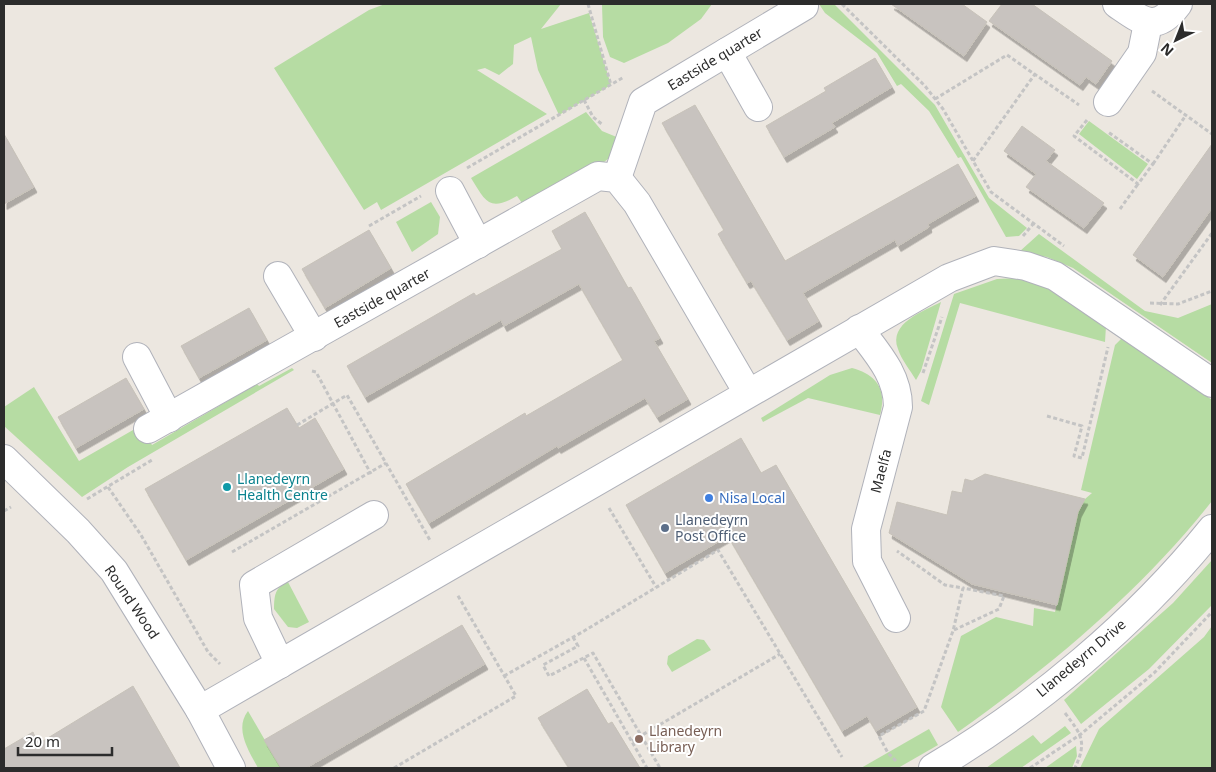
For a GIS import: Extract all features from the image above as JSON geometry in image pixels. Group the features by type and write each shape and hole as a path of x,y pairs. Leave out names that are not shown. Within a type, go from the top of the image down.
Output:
{"street":[{"path":"1117,4 1148,23 1158,21 1169,15 1178,4"},
{"name":"Eastside quarter","path":"137,356 158,424 598,176 617,178 643,102 804,6"},
{"path":"1096,115 1142,53 1148,23"},
{"path":"727,52 758,107"},
{"path":"617,178 637,203 748,394"},
{"path":"447,184 478,244"},
{"path":"200,710 949,278 994,261 1026,266 1055,276 1212,384"},
{"path":"278,276 314,337"},
{"name":"Maelfa","path":"859,329 894,379 898,400 895,422 866,529 867,561 896,618"},
{"name":"Round Wood","path":"4,459 72,525 114,571 200,710 231,768"},
{"path":"280,664 258,618 254,586 374,515"},
{"name":"Llanedeyrn Drive","path":"934,768 994,728 1089,654 1163,584 1212,529"}],"path":[{"path":"588,4 611,84"},
{"path":"842,4 925,86 935,99 991,192 1068,249"},
{"path":"935,99 1007,55 1096,115 1074,136 1138,184"},
{"path":"1128,73 1212,134"},
{"path":"973,161 1035,74"},
{"path":"369,226 447,184 628,75"},
{"path":"1120,210 1186,115"},
{"path":"1104,130 1153,164"},
{"path":"1160,305 1212,233"},
{"path":"898,400 919,386 947,302 949,278"},
{"path":"1144,302 1160,305 1178,304 1212,291"},
{"path":"1047,416 1082,426 1074,456 1082,458 1111,338 1118,318"},
{"path":"308,370 316,372 371,474"},
{"path":"297,425 334,405 347,395 386,463 437,573 437,597 453,587 516,696 394,768"},
{"path":"232,552 371,474 386,463"},
{"path":"108,487 154,556 208,652 240,686"},
{"path":"617,502 608,506 656,587"},
{"path":"504,676 718,550 842,757"},
{"path":"953,631 999,609 1004,596 963,588"},
{"path":"1030,768 1081,734 1154,673 1212,612"},
{"path":"573,637 578,646 543,665 550,676 593,652 660,768"},
{"path":"632,741 780,654"},
{"path":"584,658 647,768"},
{"path":"892,729 879,736 888,753 896,761"},
{"path":"1075,768 1082,752 1081,734"}],"green space":[{"path":"385,4 561,4 541,29 589,13 611,85 559,115 538,70 531,37 514,45 513,64 499,75 485,68 477,70 547,114 381,210 377,202 364,210 274,68 369,10"},
{"path":"602,4 712,4 701,19 668,43 624,63 610,57 603,37"},
{"path":"819,4 834,4 935,105 989,198 1027,228 1019,236 1006,237 961,157 958,158 929,111 901,84 897,86 877,53 825,13"},
{"path":"586,112 602,131 619,138 613,155 604,162 574,173 522,203 517,196 508,201 494,204 485,198 471,178"},
{"path":"1089,121 1148,164 1137,179 1079,134"},
{"path":"431,202 440,217 438,234 412,252 396,222"},
{"path":"1039,234 1145,311 1178,318 1212,304 1212,363 1073,268 1047,257 1019,252"},
{"path":"1020,278 1058,290 1106,326 1105,342 960,303 929,405 921,401 954,294 997,279"},
{"path":"941,302 921,371 916,380 899,353 896,340 898,332 909,319"},
{"path":"1124,336 1212,400 1212,501 1155,566 1093,626 1027,681 958,732 941,707 961,636 996,617 1033,626 1034,608 1055,612 1078,512 1085,499 1092,493 1081,490 1115,345"},
{"path":"292,368 294,370 128,467 82,497 4,426 4,407 34,387 79,461 140,426 152,445 257,384 259,386"},
{"path":"852,368 868,375 878,384 882,398 880,415 808,398 763,422 761,418 830,375"},
{"path":"1212,560 1211,606 1149,669 1081,724 1064,700 1173,603"},
{"path":"288,582 309,622 297,628 288,627 274,609 274,600 278,589"},
{"path":"1212,626 1212,768 1080,768 1099,729 1204,637"},
{"path":"697,639 704,640 711,650 672,672 667,664 668,656"},
{"path":"248,711 281,768 258,768 244,740 242,725"},
{"path":"1065,726 1071,733 1021,768 986,768 1033,735 1041,744"},
{"path":"929,729 938,745 898,768 861,768"},
{"path":"1076,746 1077,756 1072,768 1045,768"}],"building":[{"path":"891,4 962,4 987,22 964,56"},
{"path":"1002,4 1032,4 1112,61 1096,84 1086,77 1080,85 989,21"},
{"path":"875,58 892,87 832,123 835,127 784,157 766,126 826,91 824,88"},
{"path":"695,105 785,261 958,164 976,196 928,224 929,227 898,246 895,240 803,293 819,321 787,340 751,281 747,283 718,234 724,230 662,123"},
{"path":"1022,126 1055,150 1046,161 1104,203 1084,228 1026,187 1036,174 1004,151"},
{"path":"4,134 34,187 4,204"},
{"path":"1212,144 1212,208 1163,277 1133,255"},
{"path":"585,212 628,288 631,287 660,338 654,341 688,399 657,417 645,398 558,448 557,446 429,523 406,484 525,413 526,416 623,360 579,284 504,326 501,320 365,397 347,366 474,293 476,296 562,249 552,231"},
{"path":"369,230 391,268 325,308 302,269"},
{"path":"249,308 267,340 199,378 181,346"},
{"path":"126,378 144,409 76,448 58,417"},
{"name":"Llanedeyrn Health Centre","path":"287,408 299,428 315,418 344,469 186,560 145,489"},
{"path":"741,438 761,473 776,465 917,707 876,731 867,716 842,731 728,536 665,573 626,505"},
{"path":"985,474 1085,499 1078,512 1057,605 972,584 889,533 897,502 947,515 952,491 962,493 965,479 972,481"},
{"path":"462,625 485,664 306,768 281,768 264,740"},
{"path":"133,686 180,768 4,768 4,749 33,732 38,744"},
{"path":"587,689 608,724 612,722 640,768 569,768 538,718"}],"place":[{"name":"Llanedeyrn Health Centre","path":"227,487"},
{"name":"Nisa Local","path":"709,498"},
{"name":"Llanedeyrn Post Office","path":"665,528"},
{"name":"Llanedeyrn Library","path":"639,739"}]}
